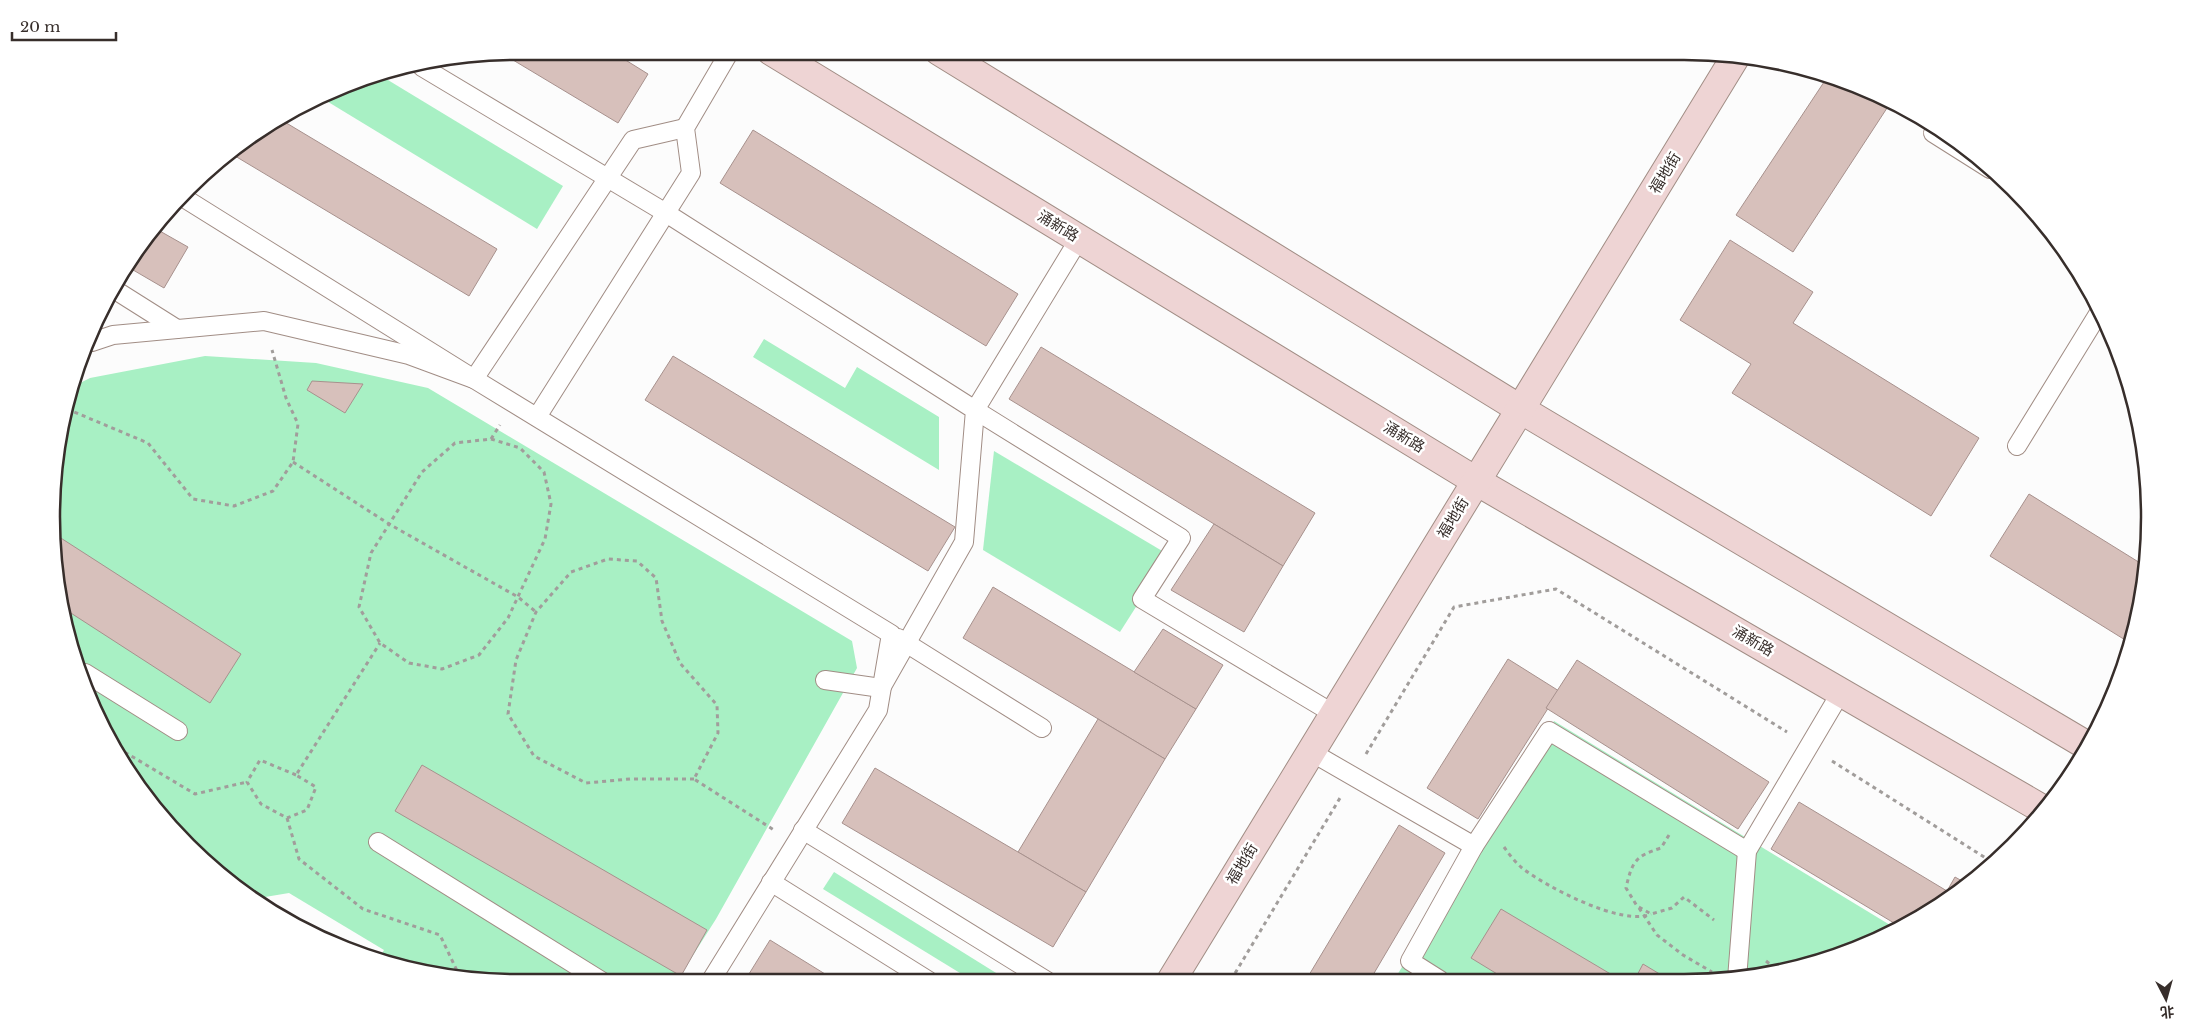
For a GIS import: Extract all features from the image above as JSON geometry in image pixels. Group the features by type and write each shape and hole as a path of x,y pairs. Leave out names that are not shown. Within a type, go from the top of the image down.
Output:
{"street":[{"name":"涌新路","path":"786,60 1476,481 2038,806"},
{"path":"954,60 1520,409 2082,743"},
{"name":"福地街","path":"1175,974 1732,63"}],"lane":[{"path":"537,417 691,173 685,128 725,60"},
{"path":"426,69 666,213 975,410 1181,538 1142,598 1334,714"},
{"path":"474,379 633,140 685,128"},
{"path":"188,200 474,379 1042,728"},
{"path":"881,688 964,542 975,410 1078,239"},
{"path":"119,292 177,329"},
{"path":"2017,446 2095,318"},
{"path":"96,341 113,335 264,321 409,355 474,379"},
{"path":"715,974 878,710 891,634"},
{"path":"88,675 178,731"},
{"path":"825,680 881,688"},
{"path":"1738,971 1747,850 1841,692"},
{"path":"1431,974 1410,961 1474,846 1549,731 1747,850"},
{"path":"1311,752 1474,846"},
{"path":"799,837 1035,974"},
{"path":"378,842 590,974"},
{"path":"771,882 917,974"}],"path":[{"path":"73,413 148,443 194,499 234,506 273,491 293,462 298,424 286,398 264,321"},
{"path":"491,439 520,448 544,472 551,504 545,538 508,618 479,656 442,669 409,663 380,643 359,607 371,553 389,524 422,472 455,443 491,439"},
{"path":"293,462 389,524 518,597 536,612"},
{"path":"694,779 718,733 717,705 680,663 662,621 656,578 637,561 608,558 572,572 536,612 516,660 508,714 534,756 586,783 630,779 694,779 799,837"},
{"path":"296,776 380,643"},
{"path":"125,752 195,794 247,782 260,760 316,787 307,810 287,818"},
{"path":"247,782 261,804 287,818 299,858 363,909 440,935 457,970"},
{"path":"1682,811 1661,848 1643,853 1631,867 1626,888 1657,935 1683,955 1712,973"},
{"path":"1487,826 1520,867 1553,888 1588,905 1622,914 1645,917 1672,908 1684,897 1771,965"},
{"path":"1637,906 1652,914"}],"green space":[{"path":"387,79 563,186 537,229 327,101 370,84"},
{"path":"764,339 845,388 857,367 939,417 939,470 753,357"},
{"path":"205,356 316,363 428,388 852,641 857,668 716,919 681,974 487,973 457,970 399,958 382,953 384,950 289,893 263,897 239,880 194,840 154,795 121,746 107,719 84,664 69,606 61,547 61,487 64,457 76,399 80,383 90,378"},
{"path":"994,451 1169,555 1120,632 983,550"},
{"path":"1554,721 1890,925 1831,950 1802,958 1744,970 1714,973 1398,974"},
{"path":"834,872 998,974 962,974 823,889"}],"building":[{"path":"513,60 625,60 648,74 618,123"},
{"path":"1824,82 1887,108 1793,252 1736,215"},
{"path":"286,123 497,249 469,296 236,157"},
{"path":"753,130 1018,294 986,346 720,183"},
{"path":"160,231 188,247 164,288 133,270"},
{"path":"1730,240 1813,292 1793,323 1979,438 1931,516 1732,393 1751,364 1680,320"},
{"path":"1041,347 1315,513 1283,566 1009,399"},
{"path":"673,356 955,527 928,571 645,400"},
{"path":"312,381 363,384 345,413 307,390"},
{"path":"2029,494 2139,562 2132,606 2124,639 1990,556"},
{"path":"1214,524 1283,566 1244,632 1171,590"},
{"path":"61,538 241,654 210,703 71,613 64,577"},
{"path":"993,587 1196,709 1165,759 963,638"},
{"path":"1163,629 1223,665 1196,709 1134,672"},
{"path":"1508,659 1559,691 1478,819 1427,788"},
{"path":"1577,660 1769,782 1738,829 1546,708"},
{"path":"1098,719 1165,759 1086,892 1018,852"},
{"path":"422,765 707,930 682,974 678,974 395,811"},
{"path":"875,768 1086,892 1053,947 842,823"},
{"path":"1799,802 1947,891 1894,923 1771,849"},
{"path":"1399,825 1445,853 1374,974 1310,974"},
{"path":"1955,877 1961,881 1947,890"},
{"path":"1501,909 1611,974 1497,974 1471,958"},
{"path":"770,940 825,974 749,974"},
{"path":"1643,964 1660,974 1638,974"}]}
